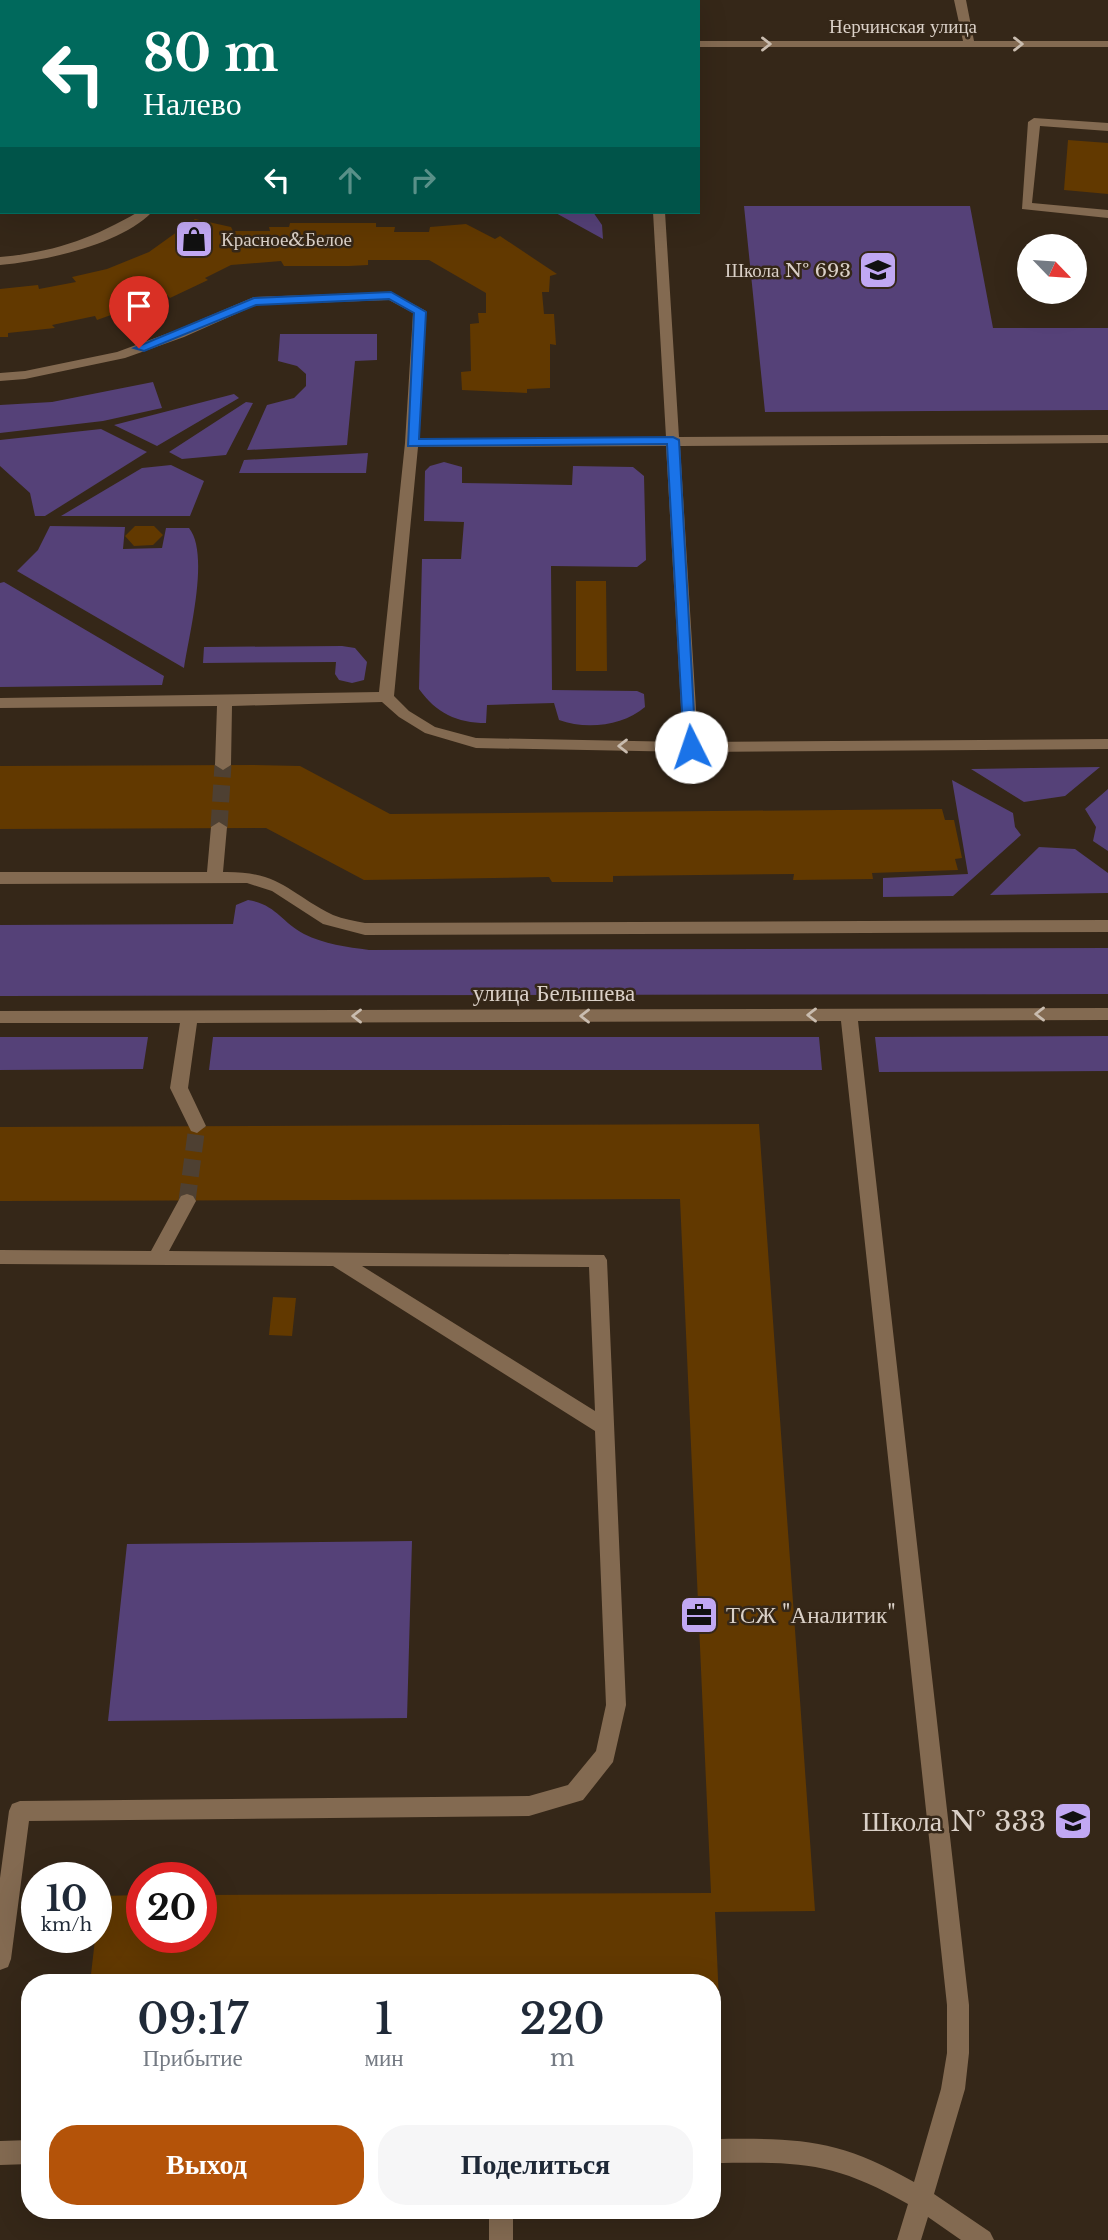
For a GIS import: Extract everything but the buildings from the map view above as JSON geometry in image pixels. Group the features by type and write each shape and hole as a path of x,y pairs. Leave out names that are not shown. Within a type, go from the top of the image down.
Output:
{"street":[{"path":"960,0 969,44"},
{"name":"Нерчинская улица","path":"700,44 1108,44"},
{"path":"1108,127 1034,122 1026,206 1108,214"},
{"path":"0,261 33,260 86,245 142,214"},
{"path":"659,214 691,747"},
{"path":"0,377 25,375 120,355 179,334 254,301 391,296 420,312 412,443 386,697"},
{"path":"412,443 1108,439"},
{"path":"0,703 386,697 404,714 430,730 476,743 691,747 1108,744"},
{"path":"223,765 225,701"},
{"path":"215,876 219,827"},
{"path":"0,878 248,877 278,887 329,919 365,929 1108,926"},
{"name":"улица Белышева","path":"0,1017 1108,1014"},
{"path":"849,1015 958,2005 958,2053 953,2090 909,2240"},
{"path":"189,1017 179,1088 197,1126"},
{"path":"156,1258 187,1201"},
{"path":"0,1257 598,1260 616,1705 606,1755 575,1793 529,1806 20,1811 0,1959"},
{"path":"335,1258 605,1427"},
{"path":"721,2151 801,2151 865,2169 920,2197 982,2240"},
{"path":"0,2152 21,2152"},
{"path":"501,2219 501,2240"}],"shaded area":[{"path":"744,206 970,206 993,328 1108,328 1108,410 765,412"},
{"path":"558,214 594,214 602,225 603,239"},
{"path":"280,334 377,334 377,360 355,361 347,445 247,450 267,405 294,398 306,386 306,374 297,366 278,361"},
{"path":"153,382 162,408 103,421 0,433 0,405 52,402"},
{"path":"234,394 239,398 157,446 114,425"},
{"path":"246,402 253,403 226,455 182,459 169,452"},
{"path":"101,429 147,452 45,516 35,516 30,493 0,466 0,440"},
{"path":"368,453 366,473 239,473 244,460"},
{"path":"444,462 462,467 462,483 572,485 573,466 633,467 644,476 646,560 637,567 551,566 552,690 637,691 644,694 645,707 615,722 581,725 559,720 554,703 487,705 486,723 466,721 448,715 419,689 422,559 461,559 464,522 424,521 425,471 430,466"},
{"path":"171,465 204,481 190,516 61,516 142,468"},
{"path":"50,526 125,527 123,549 162,548 166,528 189,528 195,540 198,575 184,668 17,571 38,550"},
{"path":"4,582 164,676 162,685 0,687 0,583"},
{"path":"204,647 355,648 367,662 364,680 352,683 339,680 335,674 336,662 203,663"},
{"path":"1100,767 1065,796 1024,802 971,769"},
{"path":"952,780 1013,813 1015,827 1021,835 953,896 883,897 883,878 968,874"},
{"path":"1108,789 1108,851 1093,841 1096,827 1085,809"},
{"path":"1039,847 1075,849 1108,873 1108,893 990,895"},
{"path":"248,900 266,906 296,929 312,937 336,945 369,950 1108,948 1108,994 0,996 0,925 233,924 236,905"},
{"path":"1108,1036 1108,1071 879,1072 875,1037"},
{"path":"0,1037 148,1037 143,1069 0,1070"},
{"path":"213,1037 819,1037 822,1070 209,1070"},
{"path":"412,1541 407,1718 108,1721 127,1544"}],"tunnel":[{"path":"219,827 223,765"},
{"path":"187,1201 197,1126"}],"place":[{"name":"Красное&Белое","path":"194,239"},
{"name":"Школа № 693","path":"878,270"},
{"name":"ТСЖ \"Аналитик\"","path":"699,1615"},
{"name":"Школа № 333","path":"1073,1821"}],"route":[{"path":"139,348 179,334 254,301 391,296 420,312 412,443 673,440 691,747"}]}
